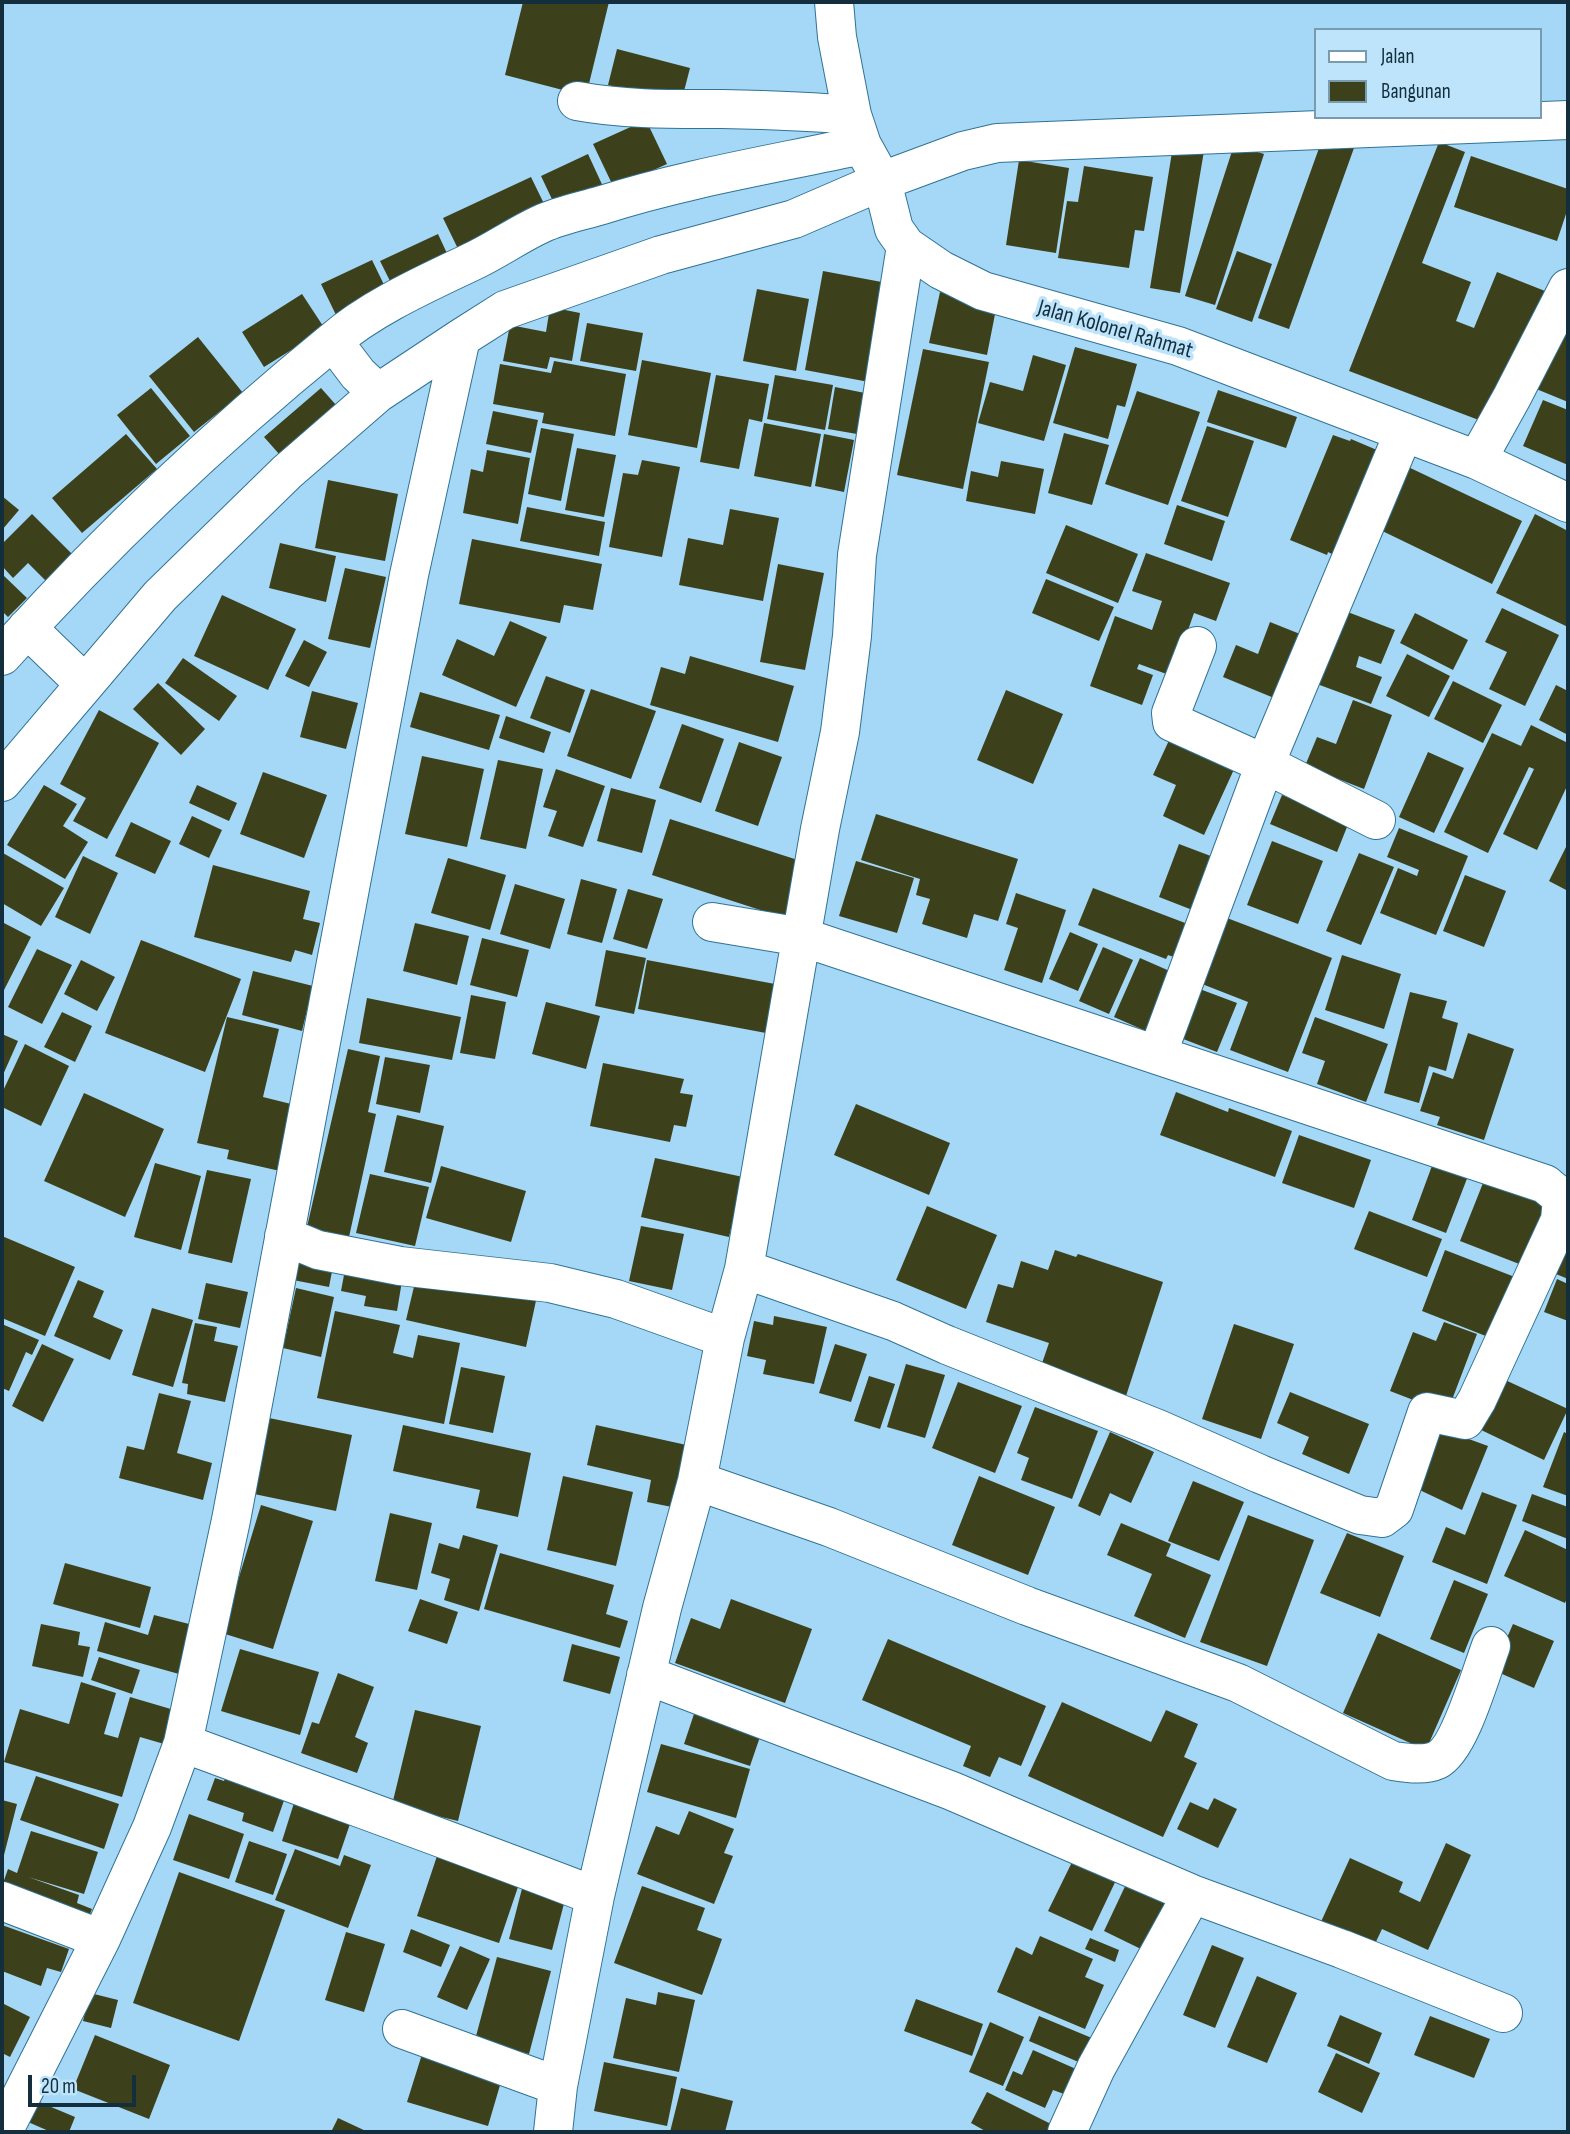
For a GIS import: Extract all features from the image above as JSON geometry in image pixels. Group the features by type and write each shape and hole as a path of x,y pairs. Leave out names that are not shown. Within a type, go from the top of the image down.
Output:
{"street":[{"name":"Jalan Kolonel Rahmat","path":"834,2 837,37 857,130 882,181 894,229 906,246 941,271 983,291 1178,346 1476,460 1568,503"},
{"path":"578,101 606,107 648,109 793,110 857,130"},
{"path":"2,782 44,656 128,523 251,408 353,366 461,338 505,310 661,255 793,219 962,151 998,143 1568,120"},
{"path":"44,656 160,596 287,472 353,366 347,329 542,223 714,174 783,162 857,130"},
{"path":"553,2132 558,2086 595,1896 646,1675 697,1481 724,1338 744,1269 840,732 852,636 856,555 906,246"},
{"path":"1476,460 1568,288"},
{"path":"3,2132 101,1939 152,1827 183,1742 231,1520 408,575 461,338"},
{"path":"1157,1055 1265,764 1404,432"},
{"path":"1197,646 1171,713 1172,722 1265,764 1376,820"},
{"path":"712,922 802,936 1545,1184 1565,1199 1560,1220 1477,1400 1465,1420 1427,1412 1394,1509 1382,1518 1360,1515 1260,1475 1158,1429 893,1321 744,1269"},
{"path":"284,1237 318,1250 400,1266 550,1283 616,1299 724,1338"},
{"path":"697,1481 829,1527 1027,1606 1238,1683 1393,1761 1419,1764 1438,1760 1456,1740 1491,1646"},
{"path":"646,1675 952,1791 1192,1894 1342,1949 1503,2013"},
{"path":"183,1742 595,1896"},
{"path":"1067,2132 1096,2068 1192,1894"},
{"path":"2,1900 101,1939"},
{"path":"402,2029 558,2086"}],"building":[{"path":"523,2 609,2 586,96 505,75"},
{"path":"617,49 690,68 681,103 608,85"},
{"path":"646,120 667,164 614,188 593,144"},
{"path":"1323,137 1354,148 1289,329 1258,318"},
{"path":"1439,142 1465,152 1422,263 1471,282 1456,321 1474,328 1497,272 1545,291 1492,425 1349,371"},
{"path":"1234,145 1264,154 1215,305 1185,296"},
{"path":"1173,146 1204,151 1180,293 1150,288"},
{"path":"588,154 606,193 559,214 541,176"},
{"path":"1471,156 1568,189 1568,208 1557,241 1454,207"},
{"path":"1019,160 1069,168 1056,253 1006,245"},
{"path":"1084,166 1153,177 1144,231 1135,230 1129,268 1058,258 1067,201 1078,202"},
{"path":"531,177 549,214 461,255 443,218"},
{"path":"438,234 451,262 394,289 380,261"},
{"path":"1237,251 1272,264 1252,322 1216,309"},
{"path":"372,260 388,293 337,317 321,284"},
{"path":"823,271 887,283 869,382 805,370"},
{"path":"757,289 809,299 796,371 743,361"},
{"path":"940,292 997,304 987,355 929,343"},
{"path":"302,294 325,329 264,367 242,332"},
{"path":"550,307 580,313 572,361 550,357 547,369 503,361 510,325 546,332"},
{"path":"1568,317 1568,402 1529,386"},
{"path":"587,323 643,333 636,371 580,361"},
{"path":"198,337 243,393 194,432 149,376"},
{"path":"1075,347 1137,364 1125,407 1117,405 1108,439 1053,423"},
{"path":"923,349 989,362 963,489 897,475"},
{"path":"1033,355 1066,365 1044,441 978,423 990,382 1023,391"},
{"path":"642,360 711,373 697,448 628,435"},
{"path":"554,361 626,374 615,436 542,423 544,413 493,404 500,364 551,373"},
{"path":"716,375 769,384 762,422 749,419 739,469 700,462"},
{"path":"775,375 833,385 825,430 767,419"},
{"path":"835,387 865,393 857,434 828,429"},
{"path":"151,388 190,436 156,464 117,415"},
{"path":"321,388 344,414 287,463 264,437"},
{"path":"1218,390 1297,417 1286,448 1207,422"},
{"path":"1137,391 1200,412 1168,505 1105,484"},
{"path":"1543,400 1568,410 1568,465 1523,446"},
{"path":"493,411 538,420 531,453 486,444"},
{"path":"764,423 821,434 811,487 754,476"},
{"path":"1207,426 1254,441 1228,517 1181,501"},
{"path":"541,428 574,434 561,501 528,494"},
{"path":"1064,433 1109,445 1092,505 1048,493"},
{"path":"126,434 157,469 82,533 52,498"},
{"path":"824,434 854,440 844,492 815,486"},
{"path":"1333,435 1350,441 1351,439 1384,453 1342,559 1290,540"},
{"path":"577,448 616,455 604,517 565,510"},
{"path":"487,450 530,458 518,524 463,513 471,469 483,472"},
{"path":"642,460 680,467 662,557 609,547 623,473 638,475"},
{"path":"1001,461 1044,469 1035,514 966,501 971,471 998,477"},
{"path":"1404,465 1522,521 1492,584 1374,527"},
{"path":"328,480 398,494 385,561 315,548"},
{"path":"2,496 19,510 2,530"},
{"path":"1177,505 1225,521 1212,561 1164,544"},
{"path":"527,507 605,522 599,556 520,541"},
{"path":"730,509 779,518 763,601 679,585 688,538 723,545"},
{"path":"32,514 74,556 47,582 28,563 13,578 2,566 2,544"},
{"path":"1535,514 1568,531 1568,627 1496,593"},
{"path":"1066,525 1138,554 1118,603 1046,573"},
{"path":"472,539 602,564 593,610 564,605 560,623 459,604"},
{"path":"280,543 336,556 326,602 269,588"},
{"path":"1146,553 1230,583 1216,621 1194,613 1172,676 1139,664 1137,669 1153,675 1142,705 1090,686 1115,616 1152,630 1162,601 1132,591"},
{"path":"778,564 824,573 805,670 760,662"},
{"path":"345,568 386,577 370,648 328,639"},
{"path":"2,574 27,598 8,617 2,611"},
{"path":"1046,579 1114,607 1099,641 1032,613"},
{"path":"222,595 296,629 268,690 194,656"},
{"path":"1502,608 1559,635 1525,706 1489,689 1507,652 1485,642"},
{"path":"1345,611 1395,630 1381,664 1359,656 1356,667 1382,677 1371,704 1317,684"},
{"path":"1415,613 1468,640 1453,670 1400,643"},
{"path":"510,621 547,637 516,707 442,675 457,639 494,656"},
{"path":"1270,622 1300,634 1274,698 1223,677 1236,645 1258,654"},
{"path":"304,640 327,652 309,687 285,676"},
{"path":"1407,654 1450,676 1429,717 1386,696"},
{"path":"690,656 794,686 778,742 650,705 661,667 685,674"},
{"path":"183,658 237,696 219,721 165,683"},
{"path":"546,676 585,690 570,733 530,718"},
{"path":"1453,681 1502,705 1483,743 1434,719"},
{"path":"158,683 205,729 181,755 133,709"},
{"path":"1556,685 1568,691 1568,735 1539,720"},
{"path":"591,689 656,711 631,779 567,756"},
{"path":"1006,690 1063,714 1033,784 977,760"},
{"path":"312,691 358,703 346,749 300,737"},
{"path":"420,692 500,715 489,750 410,727"},
{"path":"1353,700 1392,715 1364,789 1305,766 1317,737 1336,744"},
{"path":"99,710 159,743 107,839 73,821 86,798 60,784"},
{"path":"506,716 551,732 544,753 499,738"},
{"path":"682,724 724,739 701,803 659,788"},
{"path":"1531,725 1568,743 1568,784 1537,850 1503,834 1534,769 1529,767 1488,853 1444,832 1492,733 1521,746"},
{"path":"1171,736 1236,765 1204,835 1163,816 1176,785 1153,775"},
{"path":"739,742 782,757 758,826 715,811"},
{"path":"1428,752 1464,768 1434,833 1399,817"},
{"path":"422,756 484,769 467,847 405,834"},
{"path":"498,760 543,769 526,849 480,839"},
{"path":"556,769 605,786 583,847 548,836 557,811 543,807"},
{"path":"263,772 327,795 304,858 240,834"},
{"path":"44,785 77,804 63,826 88,842 65,879 7,845"},
{"path":"197,785 237,803 229,821 189,803"},
{"path":"611,788 656,800 642,853 597,841"},
{"path":"1282,795 1349,822 1337,852 1270,824"},
{"path":"876,814 1018,859 998,921 974,914 967,938 922,924 930,899 916,895 920,879 861,860"},
{"path":"192,816 222,830 209,858 179,844"},
{"path":"670,819 804,862 785,918 652,875"},
{"path":"131,822 171,841 155,874 115,856"},
{"path":"1399,828 1468,856 1436,935 1380,913 1398,868 1417,876 1419,870 1387,857"},
{"path":"1272,841 1323,861 1298,924 1247,905"},
{"path":"1568,843 1568,891 1549,881"},
{"path":"1179,844 1216,858 1195,911 1159,897"},
{"path":"3,853 64,888 41,926 2,903"},
{"path":"1359,853 1394,867 1361,945 1326,931"},
{"path":"83,856 118,873 90,934 55,917"},
{"path":"448,858 506,875 490,930 431,913"},
{"path":"856,861 914,878 897,933 839,916"},
{"path":"213,865 310,891 303,919 320,923 312,955 295,950 291,962 194,937"},
{"path":"1465,875 1506,891 1484,947 1443,931"},
{"path":"581,879 617,889 602,943 567,934"},
{"path":"515,884 565,899 550,949 500,934"},
{"path":"1093,888 1201,929 1188,962 1168,955 1166,959 1078,925"},
{"path":"628,889 663,899 647,949 613,939"},
{"path":"1016,893 1066,910 1042,983 1004,970 1018,928 1006,924"},
{"path":"1227,918 1332,958 1288,1072 1230,1050 1248,1002 1202,984"},
{"path":"2,922 31,937 2,994"},
{"path":"415,923 469,936 457,985 403,971"},
{"path":"1070,932 1098,944 1078,991 1049,979"},
{"path":"482,938 529,950 517,997 470,985"},
{"path":"141,940 241,979 205,1072 105,1033"},
{"path":"1103,947 1133,960 1109,1014 1079,1001"},
{"path":"37,949 72,965 42,1024 8,1007"},
{"path":"606,950 646,958 634,1014 595,1006"},
{"path":"1342,955 1401,974 1384,1029 1325,1010"},
{"path":"1140,958 1181,976 1155,1035 1114,1017"},
{"path":"81,960 115,977 97,1011 64,994"},
{"path":"647,960 791,987 782,1036 638,1009"},
{"path":"253,971 313,986 302,1031 242,1015"},
{"path":"1197,988 1237,1003 1217,1052 1178,1037"},
{"path":"1410,992 1447,1001 1442,1018 1458,1023 1446,1071 1429,1066 1419,1103 1384,1093"},
{"path":"471,995 506,1002 495,1059 460,1053"},
{"path":"367,998 461,1017 452,1060 359,1043"},
{"path":"546,1002 600,1016 586,1069 532,1054"},
{"path":"62,1012 92,1026 75,1062 44,1047"},
{"path":"227,1017 279,1029 263,1097 295,1105 280,1171 227,1159 229,1150 197,1143"},
{"path":"1315,1017 1388,1044 1366,1102 1317,1084 1325,1061 1302,1053"},
{"path":"1468,1033 1514,1049 1484,1140 1437,1125 1440,1117 1420,1111 1433,1072 1453,1079"},
{"path":"2,1034 18,1041 2,1077"},
{"path":"25,1044 69,1066 41,1126 2,1107 2,1093"},
{"path":"348,1049 380,1056 368,1112 376,1114 349,1237 307,1227"},
{"path":"385,1057 430,1065 420,1113 376,1104"},
{"path":"603,1063 684,1079 680,1093 693,1095 686,1127 674,1125 670,1142 590,1126"},
{"path":"1176,1092 1228,1112 1229,1108 1292,1131 1275,1177 1160,1135"},
{"path":"84,1093 164,1129 125,1217 44,1181"},
{"path":"856,1104 950,1143 929,1195 834,1155"},
{"path":"397,1115 444,1126 431,1183 384,1172"},
{"path":"1299,1135 1371,1160 1354,1208 1282,1183"},
{"path":"655,1158 743,1177 729,1237 641,1217"},
{"path":"155,1163 201,1176 181,1250 134,1237"},
{"path":"1433,1163 1468,1176 1446,1233 1412,1220"},
{"path":"441,1166 526,1191 511,1242 426,1218"},
{"path":"207,1170 251,1179 232,1263 188,1253"},
{"path":"370,1174 429,1187 415,1246 356,1233"},
{"path":"1485,1178 1552,1206 1527,1267 1460,1241"},
{"path":"927,1206 997,1235 966,1309 896,1280"},
{"path":"1369,1211 1442,1239 1427,1277 1354,1249"},
{"path":"641,1226 684,1234 672,1290 629,1281"},
{"path":"2,1236 75,1267 45,1336 2,1318"},
{"path":"1568,1242 1568,1279 1556,1274"},
{"path":"1055,1250 1076,1257 1078,1254 1163,1282 1126,1396 1040,1369 1049,1343 986,1322 998,1284 1013,1288 1021,1261 1048,1270"},
{"path":"1445,1250 1520,1279 1496,1340 1422,1311"},
{"path":"298,1254 334,1261 329,1287 293,1280"},
{"path":"347,1259 404,1269 397,1311 364,1306 366,1296 341,1291"},
{"path":"418,1270 537,1296 526,1347 406,1320"},
{"path":"1557,1279 1568,1284 1568,1321 1544,1312"},
{"path":"78,1280 104,1291 93,1317 123,1330 110,1360 54,1336"},
{"path":"206,1283 248,1292 240,1328 198,1319"},
{"path":"296,1288 334,1297 321,1357 283,1348"},
{"path":"152,1308 193,1320 173,1387 132,1375"},
{"path":"335,1311 400,1325 393,1353 413,1358 418,1335 460,1343 444,1424 317,1398"},
{"path":"774,1316 827,1327 814,1384 763,1374 766,1360 747,1356 754,1321 773,1325"},
{"path":"1444,1322 1477,1334 1447,1413 1390,1391 1413,1332 1436,1341"},
{"path":"195,1323 217,1327 214,1341 238,1346 225,1402 187,1394 188,1384 182,1383"},
{"path":"2,1324 39,1340 32,1355 26,1352 9,1391 2,1388"},
{"path":"1234,1324 1294,1344 1261,1439 1202,1419"},
{"path":"42,1344 74,1359 43,1422 12,1406"},
{"path":"835,1344 867,1354 851,1402 819,1393"},
{"path":"906,1364 945,1375 925,1438 887,1427"},
{"path":"461,1367 505,1376 493,1433 449,1424"},
{"path":"869,1376 895,1384 880,1429 854,1421"},
{"path":"1503,1379 1568,1409 1544,1460 1479,1429"},
{"path":"958,1382 1022,1406 995,1473 932,1448"},
{"path":"1290,1392 1369,1424 1349,1474 1302,1454 1309,1437 1277,1423"},
{"path":"159,1393 191,1401 177,1453 212,1463 203,1500 119,1478 127,1446 144,1450"},
{"path":"1035,1407 1098,1431 1072,1499 1021,1480 1029,1458 1017,1453"},
{"path":"269,1418 352,1435 336,1511 254,1494"},
{"path":"1436,1419 1466,1438 1488,1446 1462,1510 1409,1485"},
{"path":"403,1425 531,1453 518,1517 476,1508 480,1490 393,1471"},
{"path":"596,1425 691,1446 677,1508 647,1502 651,1480 587,1465"},
{"path":"1110,1432 1154,1452 1131,1503 1110,1493 1100,1516 1078,1506"},
{"path":"1564,1432 1568,1434 1568,1496 1543,1487"},
{"path":"563,1476 633,1492 616,1566 547,1550"},
{"path":"979,1476 1055,1507 1028,1575 952,1545"},
{"path":"1193,1481 1244,1502 1219,1561 1168,1541"},
{"path":"1482,1492 1517,1505 1487,1584 1432,1562 1446,1527 1465,1535"},
{"path":"1532,1494 1568,1507 1568,1539 1522,1521"},
{"path":"261,1505 313,1521 273,1649 222,1633"},
{"path":"390,1513 432,1523 417,1590 375,1581"},
{"path":"1248,1515 1314,1540 1267,1666 1200,1642"},
{"path":"1121,1523 1171,1544 1166,1556 1211,1575 1185,1638 1134,1616 1152,1574 1107,1555"},
{"path":"1525,1530 1568,1550 1568,1596 1565,1603 1504,1576"},
{"path":"1347,1533 1404,1556 1380,1617 1320,1593"},
{"path":"463,1535 498,1545 479,1611 444,1600 450,1579 431,1573 439,1543 459,1549"},
{"path":"500,1553 614,1585 606,1614 628,1621 620,1648 484,1609"},
{"path":"65,1563 151,1587 140,1628 53,1604"},
{"path":"1454,1580 1488,1594 1464,1653 1430,1639"},
{"path":"420,1599 458,1612 447,1644 408,1631"},
{"path":"731,1599 812,1629 785,1703 675,1663 691,1618 720,1629"},
{"path":"154,1615 193,1625 179,1674 97,1651 105,1622 148,1635"},
{"path":"41,1624 80,1632 78,1645 90,1647 83,1677 32,1666"},
{"path":"1513,1624 1554,1641 1534,1688 1493,1670"},
{"path":"1378,1633 1461,1670 1426,1750 1343,1713"},
{"path":"888,1639 1046,1706 1021,1766 999,1757 990,1777 963,1766 971,1746 862,1700"},
{"path":"572,1644 620,1657 610,1694 563,1681"},
{"path":"240,1649 319,1672 300,1735 221,1711"},
{"path":"99,1657 140,1670 132,1694 91,1680"},
{"path":"338,1673 374,1687 355,1737 368,1743 357,1773 301,1753 312,1722 319,1724"},
{"path":"81,1682 116,1693 104,1734 118,1738 130,1697 181,1712 171,1746 140,1737 122,1797 4,1762 20,1709 69,1724"},
{"path":"1062,1702 1151,1742 1166,1710 1198,1724 1184,1757 1197,1763 1163,1837 1028,1776"},
{"path":"696,1708 762,1731 750,1766 684,1744"},
{"path":"415,1710 481,1726 458,1821 392,1805"},
{"path":"661,1744 750,1769 736,1818 647,1792"},
{"path":"230,1765 289,1786 273,1832 242,1821 244,1813 207,1800 215,1778 224,1781"},
{"path":"36,1776 119,1804 104,1849 20,1820"},
{"path":"1214,1798 1237,1809 1218,1848 1177,1829 1190,1802 1208,1810"},
{"path":"2,1800 17,1804 3,1859 2,1858"},
{"path":"294,1803 351,1821 338,1859 282,1841"},
{"path":"689,1811 734,1829 724,1853 733,1856 714,1904 637,1874 656,1826 679,1835"},
{"path":"189,1814 244,1834 229,1879 173,1860"},
{"path":"31,1831 98,1852 84,1894 28,1877 79,1895 77,1903 92,1909 84,1929 2,1886 8,1869 17,1873"},
{"path":"249,1841 287,1854 273,1895 235,1882"},
{"path":"1446,1843 1471,1855 1428,1950 1382,1929 1373,1948 1320,1924 1350,1858 1403,1882 1399,1892 1420,1902"},
{"path":"295,1849 340,1866 344,1855 371,1865 348,1928 275,1900"},
{"path":"437,1856 519,1884 499,1943 417,1916"},
{"path":"1075,1856 1118,1876 1092,1931 1048,1911"},
{"path":"179,1872 285,1910 239,2041 133,2003"},
{"path":"525,1877 568,1888 552,1950 509,1939"},
{"path":"1129,1878 1170,1898 1145,1951 1104,1931"},
{"path":"642,1886 705,1908 697,1930 722,1939 702,1995 614,1963"},
{"path":"2,1925 69,1949 61,1972 47,1968 41,1986 2,1971"},
{"path":"411,1929 450,1945 441,1967 403,1952"},
{"path":"346,1932 385,1944 364,2012 325,2000"},
{"path":"1040,1936 1093,1959 1085,1977 1104,1985 1085,2029 997,1992 1016,1947 1032,1955"},
{"path":"1090,1938 1119,1950 1115,1962 1085,1949"},
{"path":"1212,1945 1244,1958 1215,2028 1183,2015"},
{"path":"460,1946 490,1959 467,2010 437,1997"},
{"path":"497,1957 551,1971 529,2054 475,2040"},
{"path":"1257,1976 1297,1993 1267,2063 1227,2047"},
{"path":"658,1992 695,2000 679,2072 613,2058 626,1998 656,2005"},
{"path":"90,1993 118,2000 111,2028 83,2021"},
{"path":"916,1999 983,2024 972,2056 904,2031"},
{"path":"2,2003 30,2017 10,2057 2,2053"},
{"path":"1340,2015 1382,2033 1369,2064 1327,2046"},
{"path":"1039,2016 1099,2041 1088,2066 1029,2041"},
{"path":"1430,2016 1490,2039 1474,2078 1414,2055"},
{"path":"990,2022 1024,2037 1003,2086 969,2072"},
{"path":"95,2035 170,2065 149,2119 73,2089"},
{"path":"1033,2050 1076,2069 1064,2094 1053,2090 1045,2108 1005,2090 1013,2071 1022,2075"},
{"path":"423,2051 503,2075 488,2126 407,2102"},
{"path":"1336,2053 1380,2073 1362,2113 1318,2092"},
{"path":"604,2062 677,2077 667,2126 594,2111"},
{"path":"681,2088 733,2101 725,2132 670,2132"},
{"path":"987,2092 1053,2125 1049,2132 987,2132 971,2123"},
{"path":"37,2101 75,2117 69,2132 51,2132 28,2122"},
{"path":"338,2118 368,2132 331,2132"}]}
